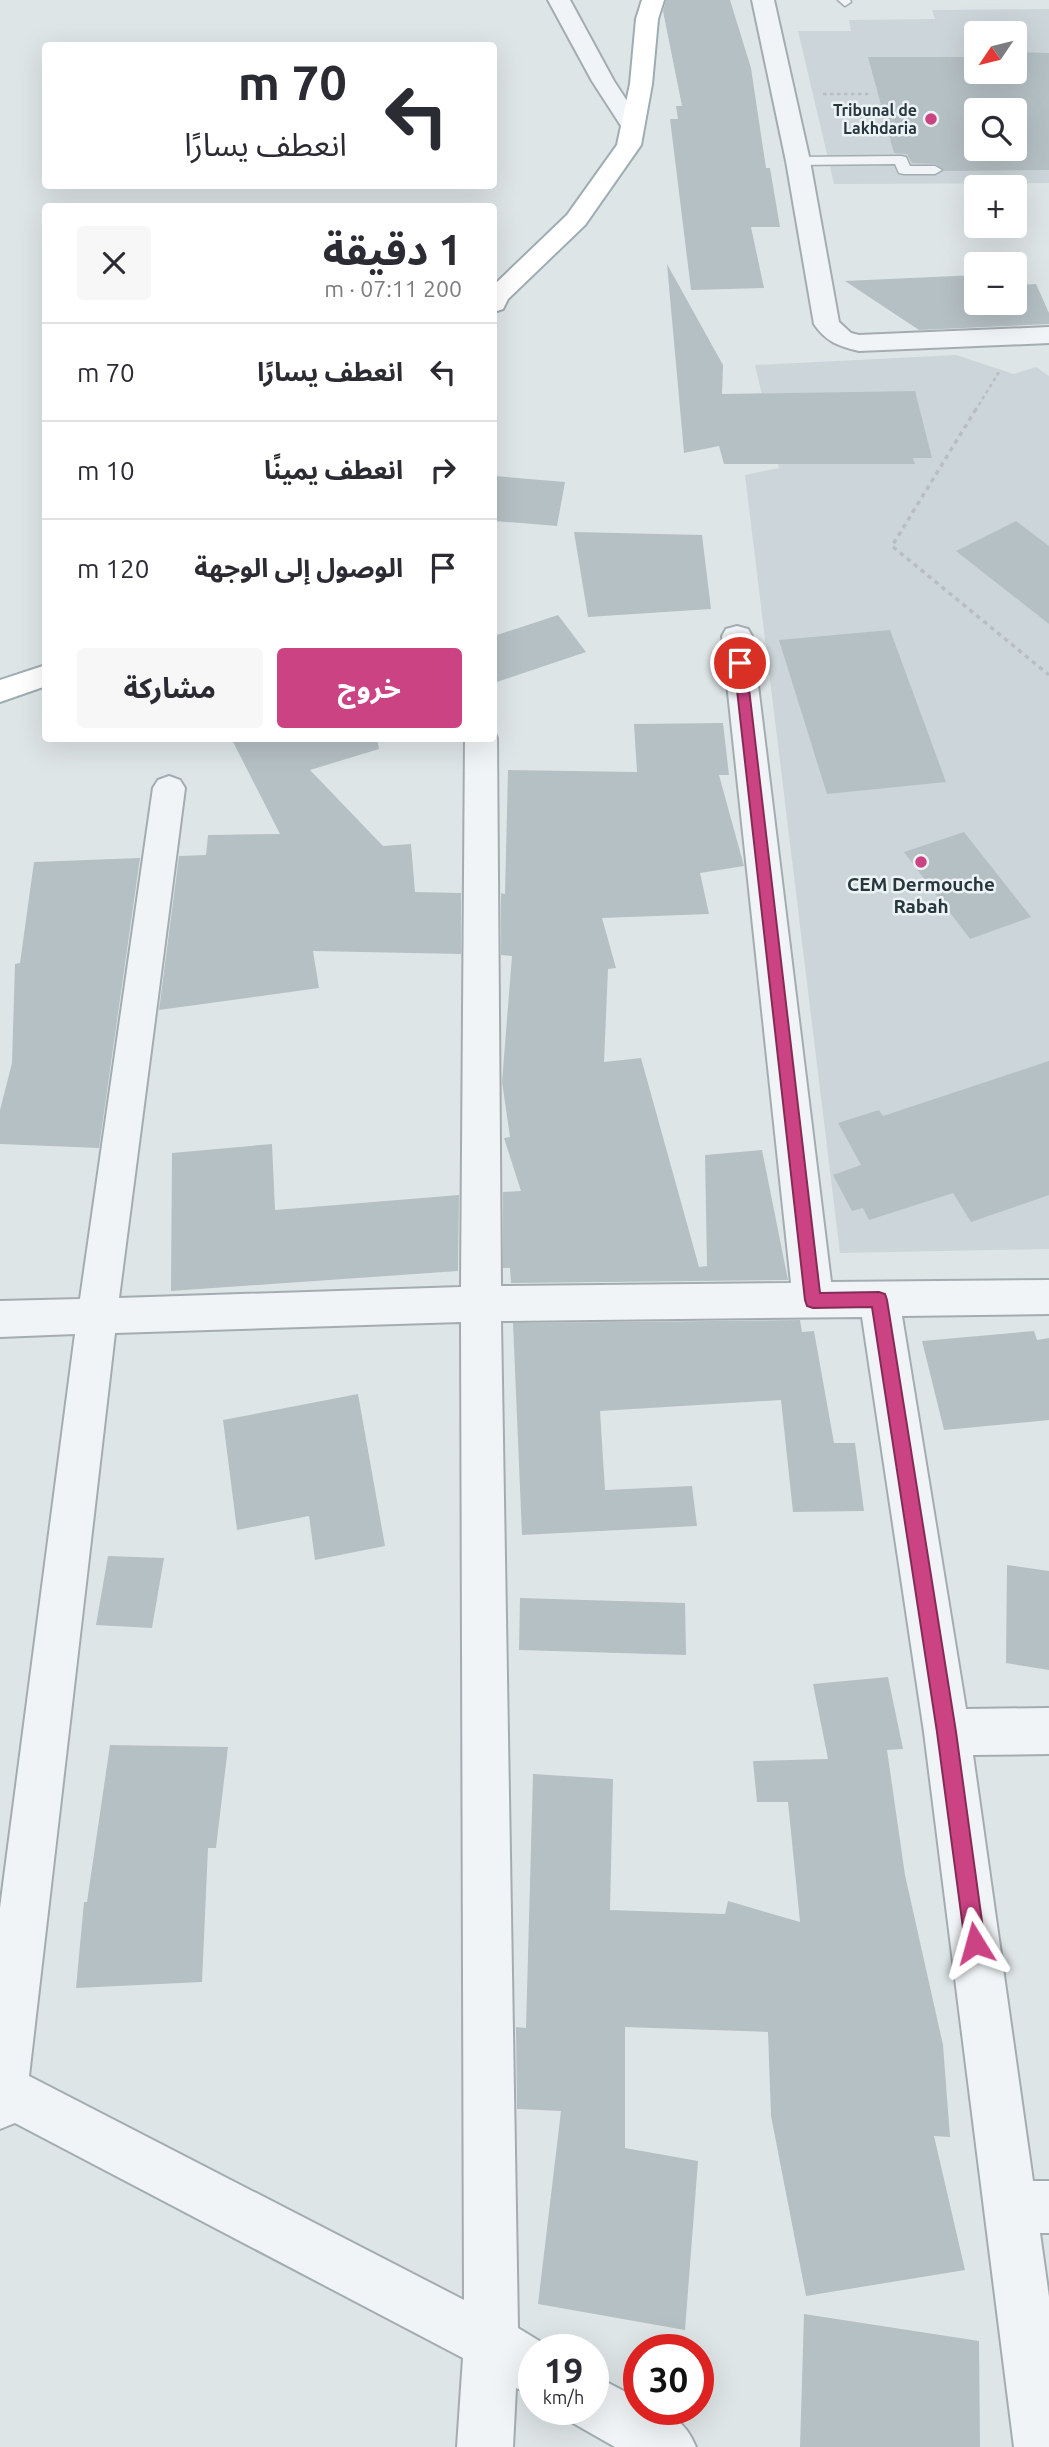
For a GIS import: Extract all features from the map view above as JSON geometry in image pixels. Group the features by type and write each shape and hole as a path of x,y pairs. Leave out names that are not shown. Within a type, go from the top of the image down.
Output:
{"main road":[{"path":"497,296 576,220 629,145 641,84 647,19 653,0"},
{"path":"0,691 42,675"}],"street":[{"path":"559,0 603,80 633,127"},
{"path":"763,0 798,161 827,324 842,339 859,343 1049,335"},
{"path":"737,636 813,1300"},
{"path":"481,742 481,1304 513,2355 485,2447"},
{"path":"170,789 97,1317 2,2097 513,2355"},
{"path":"0,1319 481,1304 1049,1297"},
{"path":"879,1300 947,1732 1029,2207 1042,2447"},
{"path":"947,1732 1049,1731"},
{"path":"609,2412 668,2447"}],"lane":[{"path":"798,161 901,160 904,170 935,170"}],"path":[{"path":"1021,336 892,546 1049,674"}],"shaded area":[{"path":"1049,9 1049,183 1027,183 1027,175 964,175 964,183 834,184 798,31 851,31 849,20 935,19 932,10"},
{"name":"CEM Dermouche Rabah","path":"956,355 1014,374 1036,367 1049,376 1049,1249 840,1253 745,475 779,468 755,365"}],"building":[{"path":"666,0 730,0 751,68 766,168 770,168 780,227 751,227 764,288 691,290 670,119 678,119 676,106 682,106 663,11"},
{"name":"Tribunal de Lakhdaria","path":"1027,52 1049,53 1049,170 944,171 936,164 912,163 907,154 894,153 868,57 964,57 964,84 1027,84"},
{"path":"667,264 723,365 722,394 915,391 932,458 913,458 915,464 724,464 719,446 684,453"},
{"path":"964,276 964,315 1027,315 1027,284 1036,284 1049,313 1049,324 919,330 845,281"},
{"path":"497,476 565,482 557,526 497,521"},
{"path":"1016,521 1049,546 1049,624 956,551"},
{"path":"574,532 702,535 711,609 588,617"},
{"path":"558,615 586,652 497,682 497,635"},
{"path":"890,630 946,782 827,794 779,640"},
{"path":"723,723 729,775 719,775 744,866 700,873 709,914 602,918 616,968 608,969 604,1062 641,1058 699,1267 707,1266 705,1155 762,1150 788,1280 511,1283 510,1268 503,1268 503,1192 521,1191 504,1138 510,1137 502,1082 512,956 501,955 501,893 505,894 508,770 637,772 634,724"},
{"path":"233,742 378,742 379,749 310,770 383,846 411,844 415,892 461,893 461,954 313,951 319,988 159,1010 179,856 206,855 208,835 280,834"},
{"path":"964,832 1031,917 970,939 904,852"},
{"path":"140,858 99,1148 0,1144 0,1110 12,1063 15,964 20,963 34,862"},
{"path":"1049,1061 1049,1195 971,1222 953,1193 869,1220 863,1208 852,1211 833,1175 861,1165 838,1123 879,1110 883,1116"},
{"path":"272,1144 275,1210 459,1195 458,1271 171,1291 172,1153"},
{"path":"800,1320 802,1332 814,1331 834,1443 855,1443 864,1511 793,1512 781,1400 600,1411 605,1490 692,1486 697,1526 522,1535 513,1323"},
{"path":"1034,1331 1037,1340 1049,1338 1049,1420 944,1430 922,1341"},
{"path":"358,1394 385,1546 315,1560 309,1516 237,1530 223,1420"},
{"path":"108,1556 164,1558 152,1628 96,1625"},
{"path":"1007,1565 1049,1571 1049,1670 1006,1663"},
{"path":"520,1598 685,1603 686,1655 519,1650"},
{"path":"888,1677 903,1749 887,1750 905,1875 943,2045 950,2137 934,2136 965,2270 806,2296 771,2116 768,2032 625,2027 625,2148 698,2161 685,2330 538,2304 561,2111 517,2109 516,2027 526,2028 533,1774 613,1779 610,1910 725,1914 728,1901 800,1922 788,1802 757,1802 753,1761 828,1759 813,1684"},
{"path":"110,1745 228,1747 216,1848 208,1848 202,1982 76,1988 84,1902 87,1902"},
{"path":"804,2314 979,2341 980,2447 800,2447"}],"place":[{"name":"Tribunal de Lakhdaria","path":"931,119"},
{"name":"CEM Dermouche Rabah","path":"921,862"}],"route":[{"path":"740,663 813,1300 879,1300 947,1732 975,1943"}]}
